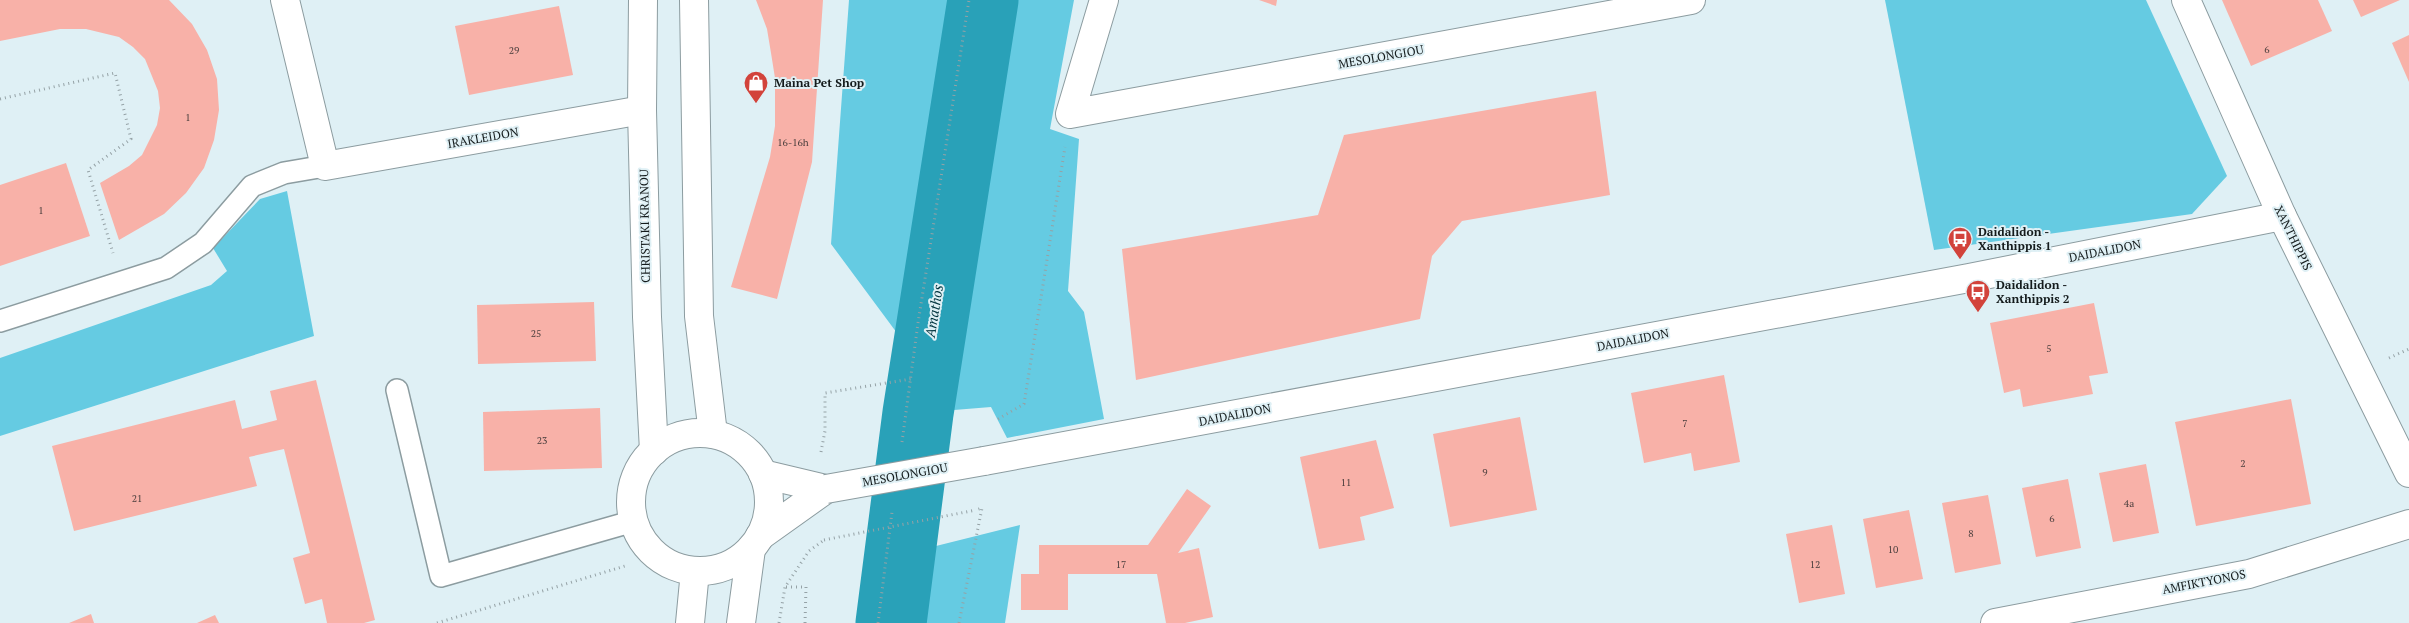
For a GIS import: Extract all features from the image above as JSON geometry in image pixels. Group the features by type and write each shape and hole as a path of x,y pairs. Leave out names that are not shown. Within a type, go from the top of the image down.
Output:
{"street":[{"path":"285,0 324,166"},
{"name":"CHRISTAKI KRANOU","path":"643,0 642,110 647,318 654,451"},
{"path":"694,0 698,316 713,434"},
{"path":"1070,114 1104,0"},
{"name":"MESOLONGIOU","path":"1070,114 1661,3 1691,0"},
{"name":"XANTHIPPIS","path":"2186,0 2282,216 2409,473"},
{"name":"IRAKLEIDON","path":"324,166 642,110"},
{"name":"DAIDALIDON","path":"984,461 1969,278 2282,216"},
{"path":"741,623 756,543 769,514 769,493 763,474 752,456 736,443 713,434 698,433 677,437 654,451 638,470 630,504 634,521 644,542 658,557 676,566 695,571 716,569 735,562 756,543"},
{"name":"MESOLONGIOU","path":"763,474 826,489 984,461"},
{"name":"MESOLONGIOU","path":"756,543 826,489"},
{"name":"AMFIKTYONOS","path":"1995,623 2068,616 2249,574 2409,524"},
{"path":"690,623 695,571"}],"lane":[{"path":"0,320 166,268 202,243 252,186 284,173 324,166"},
{"path":"397,390 440,576 634,521"}],"path":[{"path":"901,446 969,0"},
{"path":"0,99 115,73 131,139 88,170 123,282"},
{"path":"998,419 1024,404 1070,114"},
{"path":"820,457 825,431 825,393 911,379"},
{"path":"878,623 893,503"},
{"path":"779,623 785,587 809,551 824,540 982,508 959,623"},
{"path":"437,623 625,566"},
{"path":"785,587 806,587 805,623"}],"shaded area":[{"path":"849,0 1074,0 1050,129 1079,139 1068,291 1084,312 1104,419 1007,438 991,407 954,410 831,244"},
{"path":"1885,0 2146,0 2227,176 2192,214 1934,250"},
{"path":"287,191 314,336 0,436 0,358 211,285 227,271 213,248 260,199"},
{"path":"1020,525 1005,623 922,623 936,546"}],"building":[{"path":"0,0 169,0 192,24 207,50 217,79 219,110 214,140 204,168 186,193 164,214 119,240 100,183 129,166 142,155 157,125 160,108 158,91 145,59 119,37 86,29 60,29 0,41"},
{"path":"756,0 823,0 812,162 777,299 731,287 770,157 775,126 775,78 767,29"},
{"path":"1259,0 1277,0 1276,6"},
{"path":"2222,0 2318,0 2332,31 2251,66"},
{"path":"2353,0 2400,0 2361,17"},
{"path":"559,6 573,75 469,95 455,26"},
{"path":"2409,35 2409,82 2392,43"},
{"path":"1596,91 1610,195 1462,221 1432,256 1420,319 1136,380 1122,249 1318,215 1344,135"},
{"path":"66,163 90,236 0,266 0,185"},
{"path":"594,302 596,361 478,364 477,305"},
{"path":"2094,303 2108,373 2089,376 2093,394 2023,407 2020,389 2004,393 1990,323"},
{"path":"1724,375 1740,462 1694,471 1691,453 1644,463 1631,393"},
{"path":"316,380 375,620 364,623 327,623 322,599 305,604 293,558 310,553 284,449 249,457 257,486 74,531 52,446 235,400 242,429 277,420 270,391"},
{"path":"2291,399 2311,504 2196,526 2175,422"},
{"path":"600,408 602,468 484,471 483,412"},
{"path":"1520,417 1537,510 1450,527 1433,434"},
{"path":"1376,440 1394,508 1360,517 1365,540 1319,549 1300,457"},
{"path":"2146,464 2159,533 2113,542 2099,473"},
{"path":"2068,479 2081,548 2036,557 2022,488"},
{"path":"1187,489 1211,506 1178,553 1199,548 1213,617 1185,623 1166,623 1157,574 1068,574 1068,610 1021,610 1021,574 1039,574 1039,545 1148,545"},
{"path":"1988,495 2001,564 1955,573 1942,503"},
{"path":"1909,510 1923,579 1876,588 1863,519"},
{"path":"1832,525 1845,594 1799,603 1786,534"},
{"path":"91,614 94,623 69,623"},
{"path":"215,615 219,623 197,623"}],"waterway":[{"name":"Amathos","path":"891,623 918,413 983,0"}],"place":[{"name":"Maina Pet Shop","path":"756,104"},
{"name":"Daidalidon - Xanthippis 1","path":"1960,260"},
{"name":"Daidalidon - Xanthippis 2","path":"1978,313"}]}
